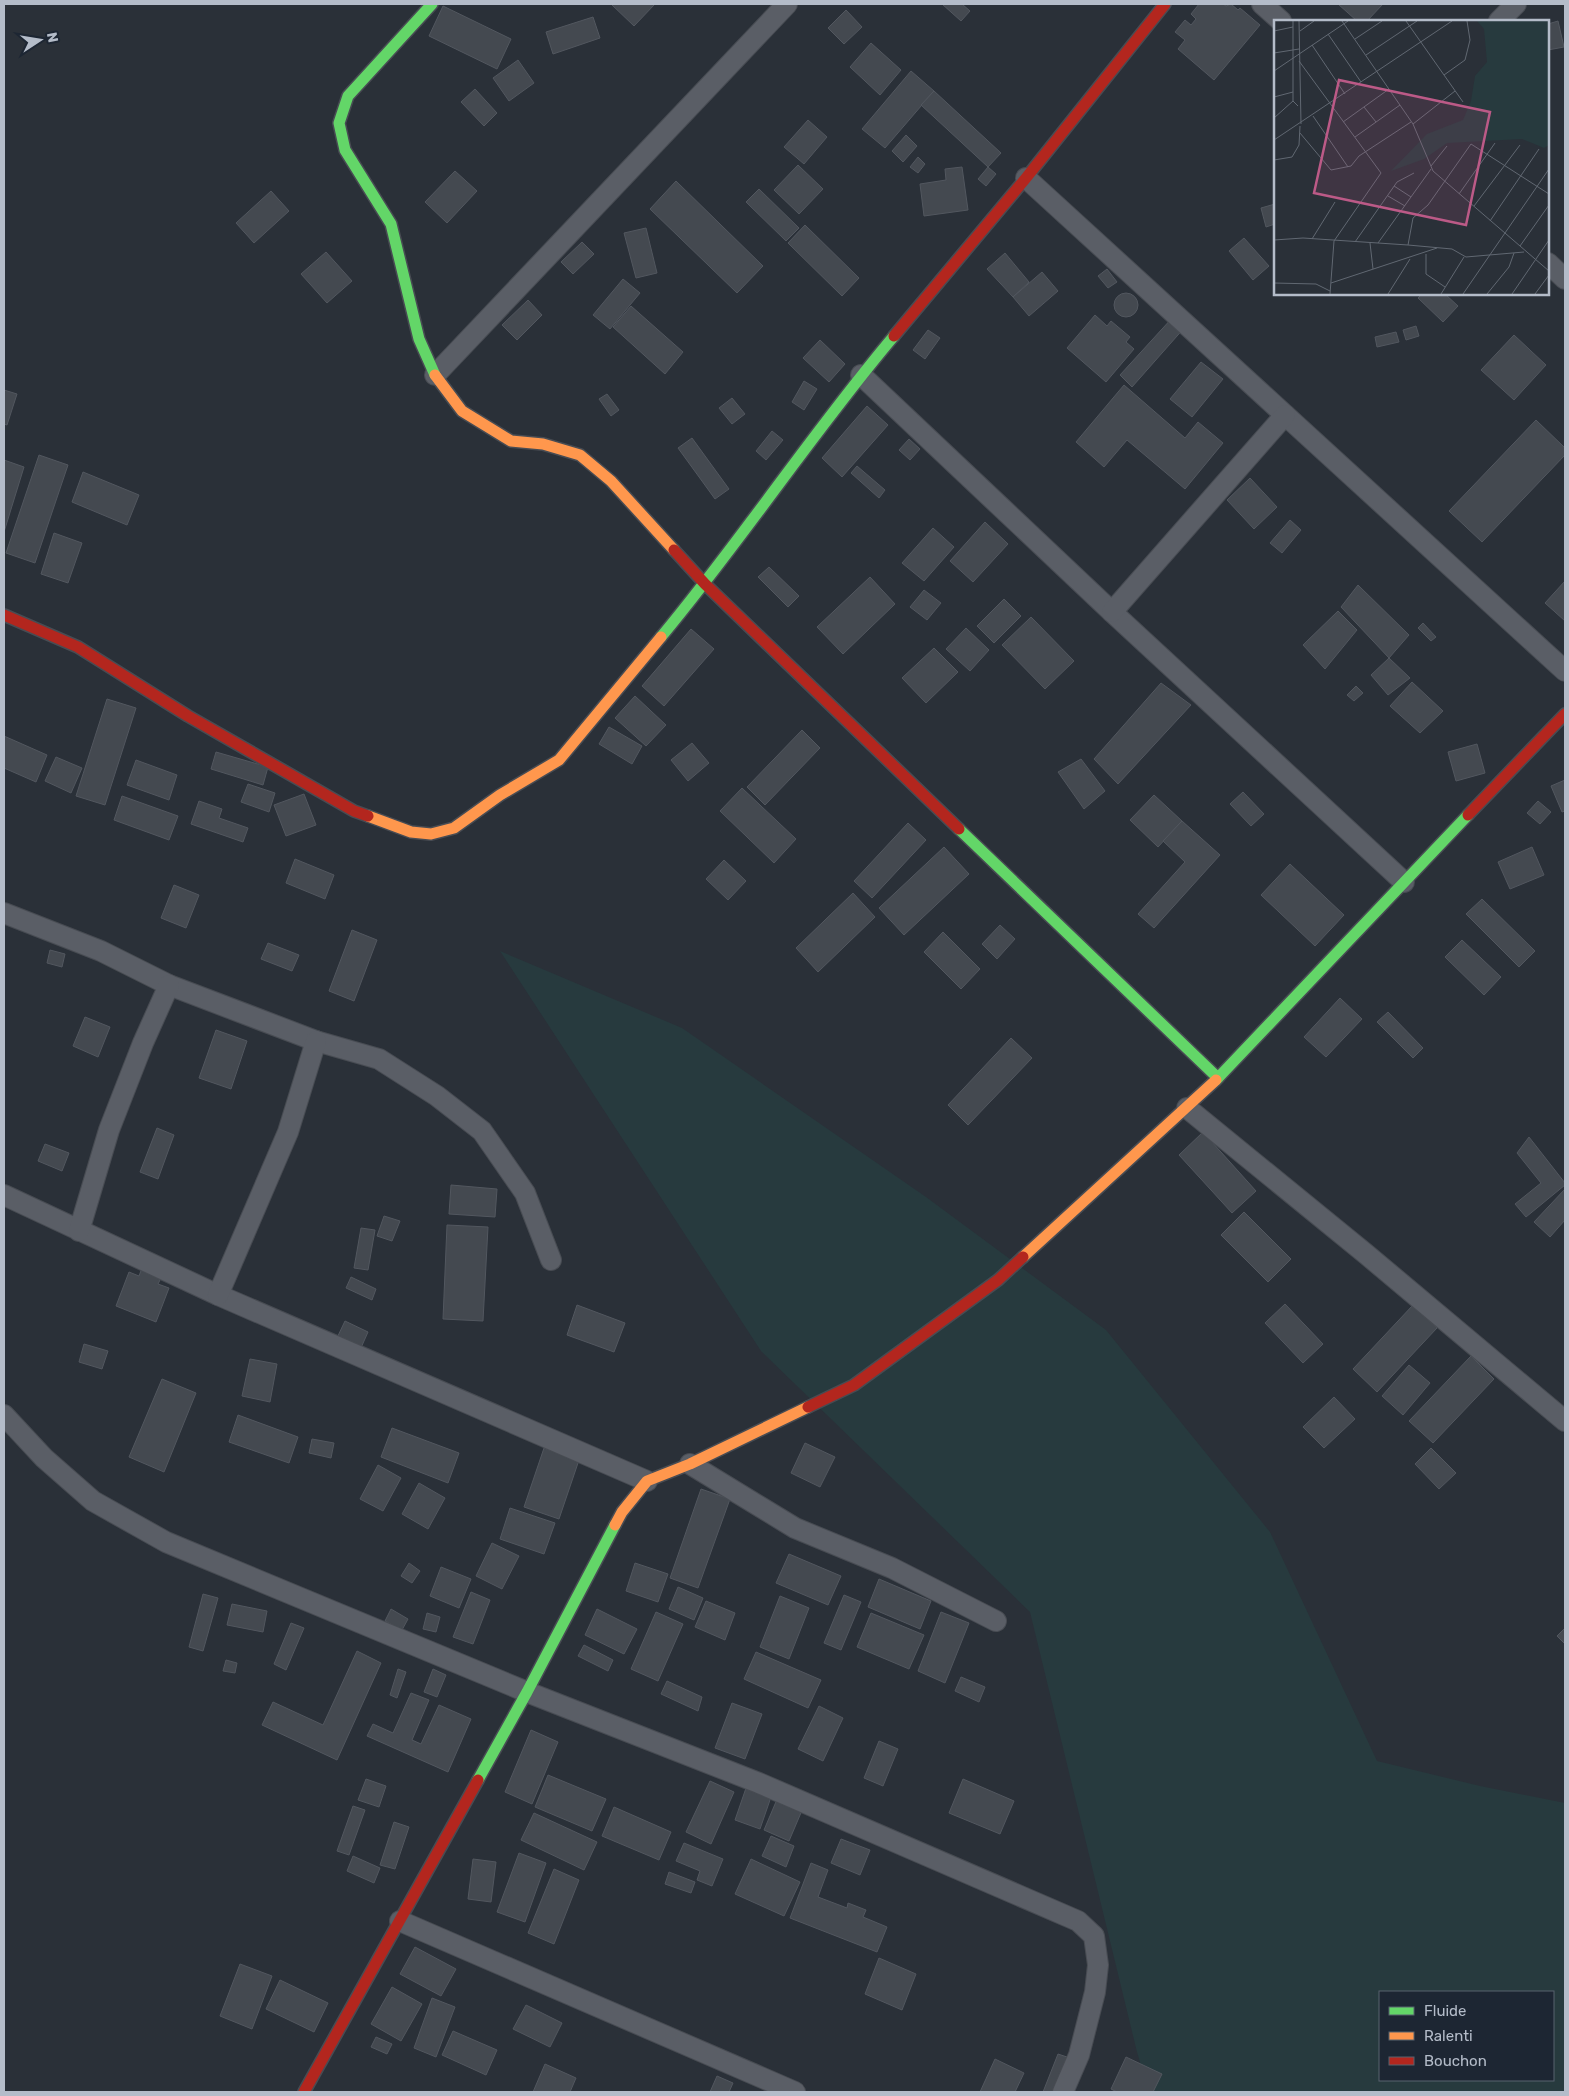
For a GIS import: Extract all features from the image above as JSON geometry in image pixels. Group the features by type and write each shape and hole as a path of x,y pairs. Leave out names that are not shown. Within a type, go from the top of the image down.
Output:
{"street":[{"path":"432,4 348,96 339,123 345,150 391,224 419,339 435,375 462,411 510,441 544,444 580,455 611,482 705,584 1218,1078"},
{"path":"435,375 787,4"},
{"path":"4,615 78,647 188,716 354,811 411,832 431,834 454,828 500,795 559,760 705,584 861,375 1026,178 1165,4"},
{"path":"1262,4 1280,20"},
{"path":"1500,20 1516,4"},
{"path":"1026,178 1565,671"},
{"path":"1549,264 1565,279"},
{"path":"861,375 1112,612 1404,882"},
{"path":"1112,612 1285,415"},
{"path":"304,2092 527,1692 622,1512 647,1481 690,1464 854,1385 998,1280 1218,1078 1565,714"},
{"path":"4,912 101,951 169,985 316,1040 378,1059 436,1096 482,1131 525,1193 550,1260"},
{"path":"79,1232 109,1130 143,1043 169,985"},
{"path":"218,1295 288,1132 316,1040"},
{"path":"1187,1108 1374,1260 1565,1421"},
{"path":"4,1195 79,1232 218,1295 647,1481"},
{"path":"4,1415 44,1458 93,1501 166,1542 527,1692 759,1783 1078,1921 1094,1936 1098,1965 1095,1992 1079,2055 1063,2092"},
{"path":"690,1464 795,1528 892,1568 996,1621"},
{"path":"400,1920 794,2092"}],"green space":[{"path":"500,951 682,1028 926,1197 1106,1330 1270,1532 1377,1761 1480,1786 1565,1803 1565,2092 1149,2092 1137,2052 1030,1612 761,1351"}],"building":[{"path":"611,4 655,4 634,26"},
{"path":"942,4 962,4 970,11 961,21"},
{"path":"1199,4 1223,4 1226,6 1231,4 1238,10 1240,8 1260,25 1214,80 1178,49 1185,40 1175,32 1185,20 1191,25 1196,19 1191,14"},
{"path":"1338,4 1383,4 1368,20 1356,20"},
{"path":"443,6 511,39 497,69 429,36"},
{"path":"846,10 862,27 844,44 828,28"},
{"path":"593,17 600,38 553,54 546,32"},
{"path":"1558,21 1564,47 1549,50 1549,24"},
{"path":"871,43 901,70 880,95 850,67"},
{"path":"518,60 534,83 509,101 493,78"},
{"path":"911,71 934,91 885,148 862,129"},
{"path":"475,89 497,113 484,126 461,102"},
{"path":"934,91 1001,153 988,167 921,105"},
{"path":"808,120 827,137 804,164 784,147"},
{"path":"906,135 917,146 903,162 892,151"},
{"path":"918,157 925,164 918,173 910,167"},
{"path":"798,165 823,189 799,214 774,190"},
{"path":"962,167 968,210 924,216 920,184 946,180 945,169"},
{"path":"988,167 996,174 986,186 978,179"},
{"path":"455,171 477,191 447,223 425,202"},
{"path":"676,181 763,266 737,293 650,209"},
{"path":"759,189 799,228 786,241 746,202"},
{"path":"271,191 289,211 254,243 236,223"},
{"path":"1274,204 1274,224 1266,227 1261,208"},
{"path":"805,225 859,278 842,296 788,243"},
{"path":"646,228 657,273 636,278 624,233"},
{"path":"1244,238 1269,266 1253,280 1229,251"},
{"path":"582,242 594,254 573,274 561,262"},
{"path":"326,252 352,281 327,303 301,274"},
{"path":"1005,253 1029,282 1013,297 987,269"},
{"path":"1107,269 1117,282 1108,288 1098,276"},
{"path":"1042,272 1058,291 1029,316 1013,297"},
{"path":"623,279 640,293 610,329 593,315"},
{"path":"1126,293 1131,294 1137,300 1137,310 1131,316 1126,317 1121,316 1115,310 1114,305 1115,300 1121,294"},
{"path":"1421,295 1446,295 1458,306 1443,322 1418,298"},
{"path":"528,300 542,315 517,340 502,325"},
{"path":"631,306 683,352 665,374 613,327"},
{"path":"1095,315 1107,326 1111,321 1130,337 1126,342 1134,349 1106,382 1067,348"},
{"path":"1173,317 1185,327 1132,387 1120,375"},
{"path":"1416,326 1419,336 1406,340 1403,330"},
{"path":"928,330 940,338 925,359 913,350"},
{"path":"1396,332 1399,342 1377,347 1375,337"},
{"path":"1514,335 1546,365 1514,400 1481,370"},
{"path":"820,340 845,364 829,382 803,358"},
{"path":"1201,362 1223,379 1192,417 1170,399"},
{"path":"804,381 817,389 804,410 792,402"},
{"path":"1124,385 1185,438 1198,422 1223,443 1185,489 1127,440 1104,467 1076,442"},
{"path":"4,390 17,394 7,425 4,424"},
{"path":"607,394 619,410 611,416 599,399"},
{"path":"732,398 745,414 732,424 719,408"},
{"path":"867,406 888,425 842,477 822,458"},
{"path":"1536,420 1565,448 1565,455 1482,542 1449,511"},
{"path":"772,431 783,440 766,460 756,451"},
{"path":"692,438 729,489 715,499 678,448"},
{"path":"909,439 920,449 910,460 899,450"},
{"path":"39,455 68,465 35,563 6,553"},
{"path":"4,460 24,467 4,532"},
{"path":"857,466 885,490 879,498 851,473"},
{"path":"83,472 139,495 127,525 72,502"},
{"path":"1250,478 1277,507 1254,529 1227,500"},
{"path":"1290,520 1301,530 1282,553 1270,543"},
{"path":"985,522 1008,544 973,582 950,561"},
{"path":"933,528 954,547 924,581 902,563"},
{"path":"54,533 82,543 68,583 41,574"},
{"path":"769,567 799,596 788,607 758,577"},
{"path":"870,577 895,604 843,654 817,627"},
{"path":"1565,581 1565,621 1545,603"},
{"path":"1358,585 1409,635 1389,658 1341,607"},
{"path":"924,590 941,603 927,620 910,607"},
{"path":"1004,599 1021,616 994,643 977,626"},
{"path":"1338,611 1357,630 1325,669 1303,645"},
{"path":"1031,617 1074,661 1045,689 1002,645"},
{"path":"1423,623 1436,637 1431,641 1418,628"},
{"path":"966,628 989,650 970,671 946,649"},
{"path":"691,629 714,649 664,706 642,686"},
{"path":"934,648 958,672 926,703 902,678"},
{"path":"1389,658 1410,678 1388,695 1371,675"},
{"path":"1412,682 1443,711 1420,733 1390,706"},
{"path":"1161,683 1191,705 1118,784 1094,759"},
{"path":"1356,686 1363,693 1354,701 1347,695"},
{"path":"635,696 666,725 646,746 615,718"},
{"path":"107,699 136,708 105,805 76,796"},
{"path":"609,727 642,746 632,764 599,744"},
{"path":"802,730 820,748 765,805 747,787"},
{"path":"4,736 47,755 36,782 4,768"},
{"path":"692,743 709,763 688,781 671,760"},
{"path":"1477,744 1485,773 1456,781 1448,752"},
{"path":"216,752 268,767 263,785 211,769"},
{"path":"56,757 82,768 71,793 45,781"},
{"path":"1081,759 1105,791 1084,809 1058,772"},
{"path":"136,760 177,775 169,800 127,785"},
{"path":"1565,780 1565,811 1562,812 1551,786"},
{"path":"248,784 275,793 269,812 241,802"},
{"path":"742,788 796,839 774,863 720,811"},
{"path":"1243,792 1264,814 1251,826 1230,804"},
{"path":"304,794 316,825 286,836 274,805"},
{"path":"1154,795 1182,821 1158,847 1130,820"},
{"path":"122,796 178,816 169,840 114,820"},
{"path":"199,801 222,809 219,818 248,828 243,842 191,824"},
{"path":"1538,801 1551,812 1540,824 1527,813"},
{"path":"1182,821 1220,855 1154,928 1138,914 1185,862 1163,841"},
{"path":"908,823 926,840 872,898 854,881"},
{"path":"944,847 969,874 904,935 879,908"},
{"path":"1532,847 1544,875 1510,889 1498,862"},
{"path":"295,859 334,875 325,899 286,883"},
{"path":"724,860 746,881 728,900 706,879"},
{"path":"1290,864 1344,915 1315,946 1261,895"},
{"path":"174,885 199,895 186,928 161,918"},
{"path":"853,893 875,917 818,972 796,948"},
{"path":"1482,899 1535,951 1519,967 1466,914"},
{"path":"1000,925 1015,939 997,959 982,944"},
{"path":"352,930 377,940 354,1001 329,991"},
{"path":"943,932 980,969 961,989 924,952"},
{"path":"1462,940 1501,977 1484,995 1445,957"},
{"path":"268,943 299,955 292,971 261,959"},
{"path":"50,950 65,954 62,967 47,963"},
{"path":"1340,998 1362,1019 1326,1057 1304,1037"},
{"path":"1388,1012 1423,1048 1413,1058 1377,1022"},
{"path":"85,1017 110,1027 98,1057 73,1046"},
{"path":"216,1030 247,1041 231,1089 199,1078"},
{"path":"1011,1038 1032,1058 968,1125 948,1105"},
{"path":"157,1128 174,1135 158,1179 140,1172"},
{"path":"1203,1132 1256,1191 1232,1213 1179,1155"},
{"path":"1529,1137 1565,1185 1526,1217 1515,1204 1541,1183 1517,1153"},
{"path":"45,1144 69,1153 62,1171 38,1161"},
{"path":"451,1185 497,1189 495,1217 449,1214"},
{"path":"1565,1189 1565,1220 1550,1237 1534,1222"},
{"path":"1244,1212 1291,1259 1268,1282 1221,1235"},
{"path":"384,1216 400,1221 392,1241 377,1236"},
{"path":"447,1225 488,1227 483,1321 443,1319"},
{"path":"361,1228 375,1230 368,1270 354,1268"},
{"path":"142,1268 162,1276 158,1284 169,1288 156,1322 116,1306 129,1272 139,1276"},
{"path":"351,1277 376,1289 372,1300 346,1288"},
{"path":"1285,1304 1323,1344 1303,1363 1265,1323"},
{"path":"577,1305 625,1323 614,1352 567,1335"},
{"path":"1413,1305 1437,1328 1377,1392 1353,1369"},
{"path":"345,1321 368,1332 360,1350 336,1340"},
{"path":"84,1344 108,1351 102,1369 79,1362"},
{"path":"1471,1356 1494,1379 1433,1443 1409,1421"},
{"path":"250,1359 277,1364 270,1402 242,1396"},
{"path":"1409,1365 1430,1383 1403,1415 1382,1396"},
{"path":"162,1379 196,1393 164,1472 129,1457"},
{"path":"1334,1397 1355,1419 1324,1448 1303,1427"},
{"path":"238,1415 298,1437 289,1463 229,1442"},
{"path":"392,1428 459,1453 448,1483 381,1457"},
{"path":"312,1439 334,1443 331,1458 309,1453"},
{"path":"805,1443 835,1457 820,1487 791,1473"},
{"path":"544,1448 579,1460 559,1519 524,1507"},
{"path":"1431,1448 1456,1473 1439,1489 1415,1464"},
{"path":"378,1465 401,1478 383,1511 360,1499"},
{"path":"419,1483 445,1498 428,1529 402,1514"},
{"path":"701,1489 730,1499 698,1588 670,1578"},
{"path":"510,1508 555,1523 544,1554 500,1539"},
{"path":"492,1543 519,1556 502,1589 476,1576"},
{"path":"789,1554 841,1576 828,1605 776,1583"},
{"path":"409,1563 420,1571 412,1583 401,1576"},
{"path":"635,1563 668,1574 658,1602 626,1591"},
{"path":"441,1567 471,1579 459,1608 430,1596"},
{"path":"879,1579 931,1601 920,1629 868,1607"},
{"path":"678,1587 703,1598 694,1620 669,1609"},
{"path":"471,1592 490,1600 473,1644 453,1637"},
{"path":"203,1594 218,1598 203,1651 189,1647"},
{"path":"844,1595 861,1602 841,1650 824,1643"},
{"path":"780,1596 809,1608 789,1659 760,1647"},
{"path":"706,1601 735,1613 725,1640 695,1627"},
{"path":"232,1604 267,1611 263,1632 227,1625"},
{"path":"391,1609 408,1619 402,1630 385,1621"},
{"path":"597,1609 637,1629 624,1654 585,1635"},
{"path":"656,1612 683,1624 658,1681 631,1669"},
{"path":"941,1612 969,1623 945,1683 918,1671"},
{"path":"427,1613 440,1617 436,1632 423,1629"},
{"path":"871,1613 924,1635 909,1669 857,1647"},
{"path":"291,1623 304,1628 286,1670 274,1664"},
{"path":"1565,1628 1565,1644 1557,1636"},
{"path":"584,1645 613,1660 608,1671 578,1656"},
{"path":"357,1651 381,1663 337,1760 262,1725 273,1702 323,1725"},
{"path":"756,1652 821,1680 808,1708 744,1679"},
{"path":"226,1660 237,1663 235,1673 223,1671"},
{"path":"398,1669 406,1672 397,1698 390,1695"},
{"path":"433,1669 446,1675 437,1697 424,1692"},
{"path":"961,1677 985,1687 979,1702 955,1691"},
{"path":"667,1681 702,1697 698,1711 661,1694"},
{"path":"411,1693 429,1700 412,1740 421,1744 439,1705 471,1719 448,1772 367,1736 373,1724 393,1733"},
{"path":"732,1703 762,1714 745,1759 715,1748"},
{"path":"819,1706 843,1718 823,1761 798,1749"},
{"path":"531,1730 558,1742 532,1804 505,1792"},
{"path":"879,1741 898,1749 883,1786 864,1778"},
{"path":"548,1775 606,1799 592,1831 535,1807"},
{"path":"366,1779 386,1786 379,1807 358,1800"},
{"path":"963,1779 1014,1801 1000,1834 949,1813"},
{"path":"710,1781 734,1792 711,1844 686,1832"},
{"path":"746,1788 771,1797 760,1829 735,1820"},
{"path":"778,1797 803,1808 789,1841 764,1830"},
{"path":"353,1806 365,1810 349,1855 337,1851"},
{"path":"614,1807 671,1832 659,1860 602,1836"},
{"path":"534,1813 597,1842 584,1870 521,1840"},
{"path":"394,1822 409,1827 395,1869 380,1865"},
{"path":"771,1836 794,1846 786,1867 762,1856"},
{"path":"841,1839 870,1850 860,1875 831,1863"},
{"path":"684,1843 723,1859 712,1886 697,1880 700,1871 676,1861"},
{"path":"519,1853 546,1863 525,1922 497,1912"},
{"path":"353,1856 380,1868 374,1883 347,1871"},
{"path":"473,1859 496,1862 491,1902 468,1899"},
{"path":"751,1859 800,1882 784,1916 735,1894"},
{"path":"811,1863 828,1870 818,1897 847,1908 848,1903 866,1910 863,1917 887,1927 877,1952 790,1918"},
{"path":"554,1869 579,1880 554,1944 528,1933"},
{"path":"669,1872 695,1882 691,1893 665,1884"},
{"path":"415,1947 456,1969 441,1996 400,1974"},
{"path":"879,1958 916,1974 902,2010 865,1994"},
{"path":"240,1964 272,1976 252,2029 220,2016"},
{"path":"280,1980 328,2003 314,2032 266,2009"},
{"path":"392,1987 422,2004 401,2041 371,2024"},
{"path":"432,1998 455,2007 436,2057 414,2048"},
{"path":"526,2005 562,2023 550,2047 513,2029"},
{"path":"453,2031 497,2050 486,2075 442,2055"},
{"path":"376,2037 392,2044 387,2054 371,2047"},
{"path":"1058,2054 1073,2059 1059,2092 1043,2092"},
{"path":"1126,2057 1162,2074 1153,2092 1117,2092 1111,2089"},
{"path":"995,2059 1024,2073 1015,2092 980,2092"},
{"path":"545,2064 576,2078 570,2092 533,2092"},
{"path":"717,2076 733,2083 729,2092 710,2092"}],"traffic: fast":[{"path":"432,4 348,96 339,123 345,150 391,224 419,339 435,375"},
{"path":"661,637 720,563 834,410 894,336"},
{"path":"1216,1080 1468,815"},
{"path":"959,829 1218,1078"},
{"path":"478,1780 527,1692 615,1525"}],"traffic: slow":[{"path":"435,375 462,411 511,441 543,444 580,455 611,481 674,550"},
{"path":"368,816 411,832 431,834 454,828 500,795 559,760 661,637"},
{"path":"1023,1257 1216,1080"},
{"path":"615,1525 622,1512 647,1481 690,1464 808,1407"}],"traffic: jam":[{"path":"894,336 1026,178 1165,4"},
{"path":"674,550 705,584 959,829"},
{"path":"4,615 78,647 188,716 354,811 368,816"},
{"path":"1468,815 1565,714"},
{"path":"808,1407 854,1385 998,1280 1023,1257"},
{"path":"304,2092 478,1780"}]}
